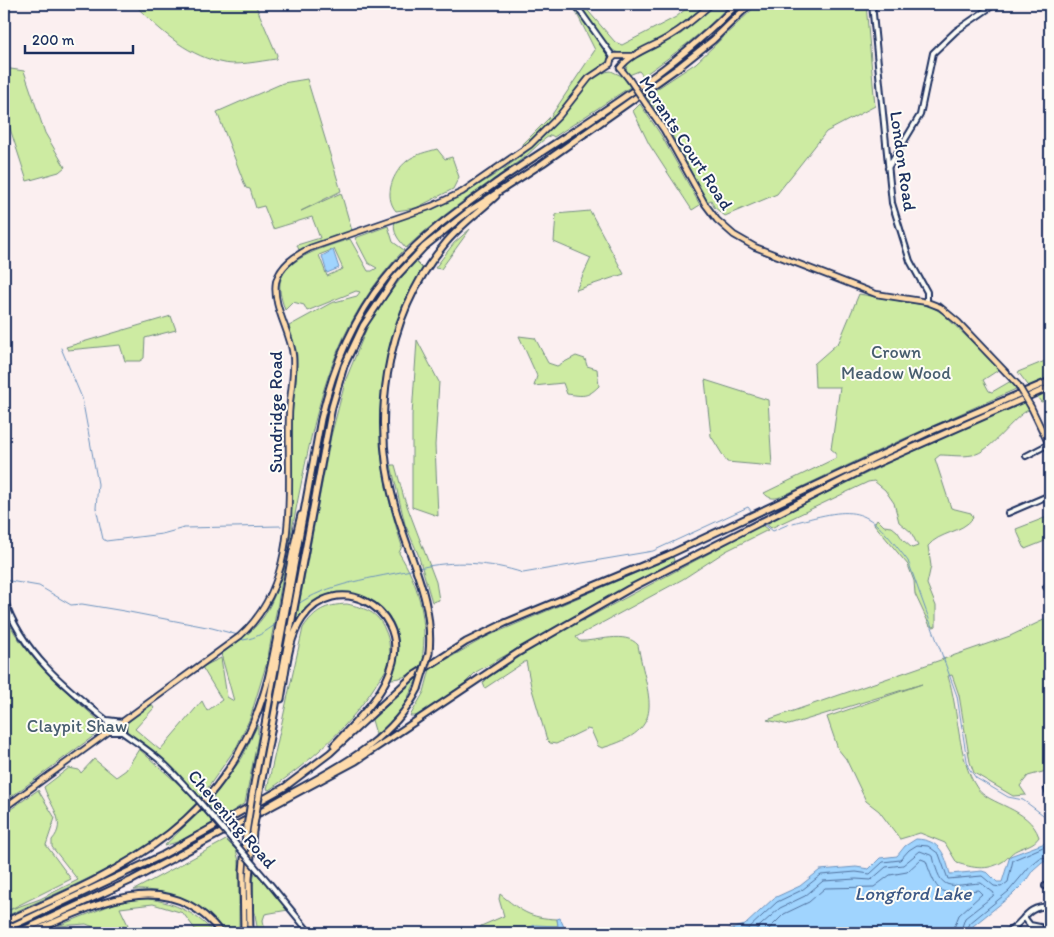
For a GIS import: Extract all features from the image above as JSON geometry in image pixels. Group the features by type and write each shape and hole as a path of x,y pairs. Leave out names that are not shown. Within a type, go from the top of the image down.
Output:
{"highway":[{"path":"244,933 242,879 246,833 308,492 325,404 338,360 361,314 394,268 415,246 449,217 657,72 703,36 737,4"},
{"path":"250,933 249,879 253,830 326,435 336,393 350,352 378,302 404,268 446,228 684,63 750,4"},
{"path":"231,828 374,743 400,718 418,689 429,653 430,627 427,602 396,511 386,469 383,426 386,378 401,322 428,268 454,233 506,188"},
{"path":"4,930 103,885 195,839 285,787 319,762 414,676 466,642 505,623 668,555 927,433 1050,381"},
{"path":"17,933 115,888 356,761 519,652 629,589 868,467 1050,387"},
{"path":"4,922 85,885 141,855 185,821 222,780 245,740 263,695 308,492"},
{"path":"271,734 295,635 306,614 317,604 336,597 355,597 373,605 384,615 393,632 395,647 391,668 372,701 319,762"},
{"path":"30,933 116,899 149,894 172,898 188,904 206,916 221,933"}],"main road":[{"path":"634,55 616,57 610,64 614,68 622,66 634,55 671,36 711,4"},
{"name":"Morants Court Road","path":"616,57 664,130 705,204 717,220 734,234 755,247 876,294 927,302"},
{"name":"Sundridge Road","path":"4,808 240,636 259,616 271,594 281,567 287,526 289,416 293,355 277,299 276,283 280,273 293,258 310,248 432,206 462,192 530,145 559,116 589,78 610,64"},
{"path":"927,302 952,316 1018,386 1031,407 1049,446"}],"street":[{"path":"575,4 616,57"},
{"name":"London Road","path":"872,4 892,203 910,261 927,292 927,302"},
{"path":"888,168 920,115 933,53 956,32 995,4"},
{"path":"1026,456 1049,446"},
{"path":"1008,513 1050,495"},
{"name":"Chevening Road","path":"4,598 9,615 16,627 51,673 107,720 164,763 193,794 310,933"},
{"path":"107,720 123,722 123,732 110,732 107,720"},
{"path":"1046,789 1050,796"},
{"path":"1045,886 1050,887"},
{"path":"1006,933 1014,931 1033,908 1050,906"},
{"path":"1024,917 1030,925 1040,927"}],"green space":[{"path":"134,4 255,4 277,55 276,59 232,64 207,58 172,39"},
{"path":"572,4 608,56 607,62 585,77 548,125 524,146 523,144 551,116 595,50"},
{"path":"577,4 582,4 615,42 622,45 676,17 692,4 706,4 664,37 637,51 626,53 616,52 606,43"},
{"path":"716,4 730,4 699,34 643,76 639,71 629,75 626,69 628,62 681,34"},
{"path":"758,4 866,4 875,106 826,132 777,194 725,216 714,207 711,200 707,202 668,128 646,96 696,63"},
{"path":"4,68 24,71 45,133 65,167 59,172 27,181 4,110"},
{"path":"611,71 622,76 630,87 554,137 551,135 547,137 522,159 448,213 406,248 395,233 395,221 436,207 457,197 516,160 549,131 585,86 602,73"},
{"path":"307,79 341,191 301,211 341,193 352,231 299,250 297,245 320,238 312,217 273,229 264,206 256,208 250,189 246,188 217,112 283,83"},
{"path":"640,104 661,135 700,205 692,210 649,144 633,111"},
{"path":"437,149 445,159 452,157 459,177 453,189 416,208 396,211 392,205 390,191 391,184 398,171 407,161 414,157"},
{"path":"590,211 624,274 576,290 591,258 554,242 556,214"},
{"path":"388,226 393,242 404,250 380,278 361,306 345,334 333,363 314,425 267,662 250,718 237,746 200,799 174,770 127,732 127,723 151,704 154,708 135,729 160,750 202,701 207,711 222,700 202,667 221,658 227,697 234,701 221,654 250,632 264,616 275,594 288,546 292,419 297,363 296,351 289,326 331,303 357,296 360,292 356,291 307,311 304,305 293,302 285,310 280,293 280,283 283,274 298,259 350,239 368,271 377,268 368,263 355,238","holes":["334,249 343,269 327,276 319,255"]},
{"path":"470,229 441,269 435,268 454,243"},
{"path":"416,262 423,269 406,304 393,338 384,371 380,405 380,439 391,509 402,546 399,553 406,564 420,600 424,626 424,659 413,673 404,677 390,679 397,659 398,638 395,626 389,616 371,600 349,593 325,597 316,602 296,621 331,436 346,379 371,318 402,277"},
{"name":"Crown Meadow Wood","path":"859,294 930,306 942,313 1000,369 983,380 989,391 992,392 1011,381 1016,389 784,495 770,498 764,493 836,458 836,453 831,449 840,387 815,387 814,364 839,342"},
{"path":"171,316 176,330 145,338 144,358 140,361 125,361 120,345 68,350 66,347"},
{"path":"519,336 535,338 548,363 557,366 576,356 585,359 587,366 597,369 599,386 591,393 581,396 567,394 563,383 534,386 537,376"},
{"path":"417,340 439,382 435,445 438,516 412,507 412,415"},
{"path":"1050,359 1050,400 1041,402 1018,372"},
{"path":"705,380 768,400 772,466 727,462 711,436"},
{"path":"1025,401 1030,409 1016,419 987,448 972,455 940,455 935,459 951,508 971,513 973,518 963,527 938,538 928,546 931,566 927,584 936,606 936,626 934,627 930,626 915,594 914,581 908,565 874,524 877,519 884,526 892,527 897,531 912,548 918,546 911,532 899,522 894,503 885,490 874,481 868,482 771,528 765,523 890,462"},
{"path":"391,465 395,465 404,498 436,582 439,600 432,602 418,554 405,524"},
{"path":"1047,517 1050,527 1047,529 1050,539 1025,549 1016,529"},
{"path":"762,525 768,530 726,551 683,579 576,637 579,641 618,637 626,638 638,645 649,709 646,721 638,731 623,740 602,748 598,746 591,730 587,729 556,744 550,743 547,740 531,686 526,661 485,688 483,683 490,676 524,654 522,646 476,672 464,684 418,716 410,716 424,692 430,669 486,637 673,557 674,561 670,564 577,614 582,621"},
{"path":"347,604 360,607 379,619 387,634 390,647 387,667 353,716 340,730 299,768 269,790 267,789 303,628 321,610 327,607"},
{"name":"Claypit Shaw","path":"4,610 10,625 33,657 63,688 106,727 4,802"},
{"path":"1050,617 1050,770 1028,776 1020,786 1026,795 1013,796 974,773 970,762 959,695 952,675 948,676 962,749 970,776 982,794 1027,819 1039,837 1032,844 1015,851 1004,861 991,867 980,868 957,863 945,843 920,833 900,839 879,811 866,801 846,759 838,749 827,717 922,684 789,725 767,720 1010,636"},
{"path":"418,677 401,711 372,741 376,734 372,720"},
{"path":"258,724 258,737 245,803 219,820 207,805 242,758"},
{"path":"139,749 197,803 177,823 131,856 81,882 4,917 4,814 38,790 55,818 46,845 71,879 9,910 40,899 78,880 52,847 52,840 58,827 58,820 44,787 69,768 79,770 81,773 94,759 116,777 126,770"},
{"path":"202,810 213,823 180,841 164,846"},
{"path":"226,840 236,850 239,861 239,933 225,933 207,913 174,895 148,890 134,890"},
{"path":"255,871 288,910 265,914 263,920 265,933 258,933 253,894"},
{"path":"500,894 514,905 532,915 557,919 558,926 535,926 518,933 477,933 481,926 504,916 499,899"},
{"path":"142,898 152,899 181,908 207,925 214,933 198,933 183,913 153,904 120,908 128,925 107,932 86,924 58,926 121,901"}],"water":[{"path":"333,250 339,268 327,273 322,256"},
{"name":"Longford Lake","path":"1050,837 1050,861 1042,862 1033,870 1025,882 1013,894 973,926 970,933 718,933 745,925 774,898 800,886 820,870 856,867 869,869 880,858 897,856 905,846 916,839 931,842 940,850 944,855 950,874 982,871 988,873 997,882 1002,882 1010,856 1045,843"},
{"path":"560,918 564,927 587,928 601,933 518,933 535,925 558,926 557,919"}],"waterway":[{"path":"61,348 82,398 98,484 96,508 103,539 106,541 162,534 184,528 281,526"},
{"path":"419,568 431,565 471,563 498,566 523,573 653,551 748,507 752,512"},
{"path":"793,523 815,517 847,513 871,520 882,529 908,561 957,696 968,767 976,778 1008,797 1023,800 1050,820"},
{"path":"764,524 773,531 789,524"},
{"path":"297,605 308,598 336,587 411,570"},
{"path":"4,580 39,586 71,605 82,604 124,611 238,635"},
{"path":"241,638 243,640 257,636 276,624"}]}
